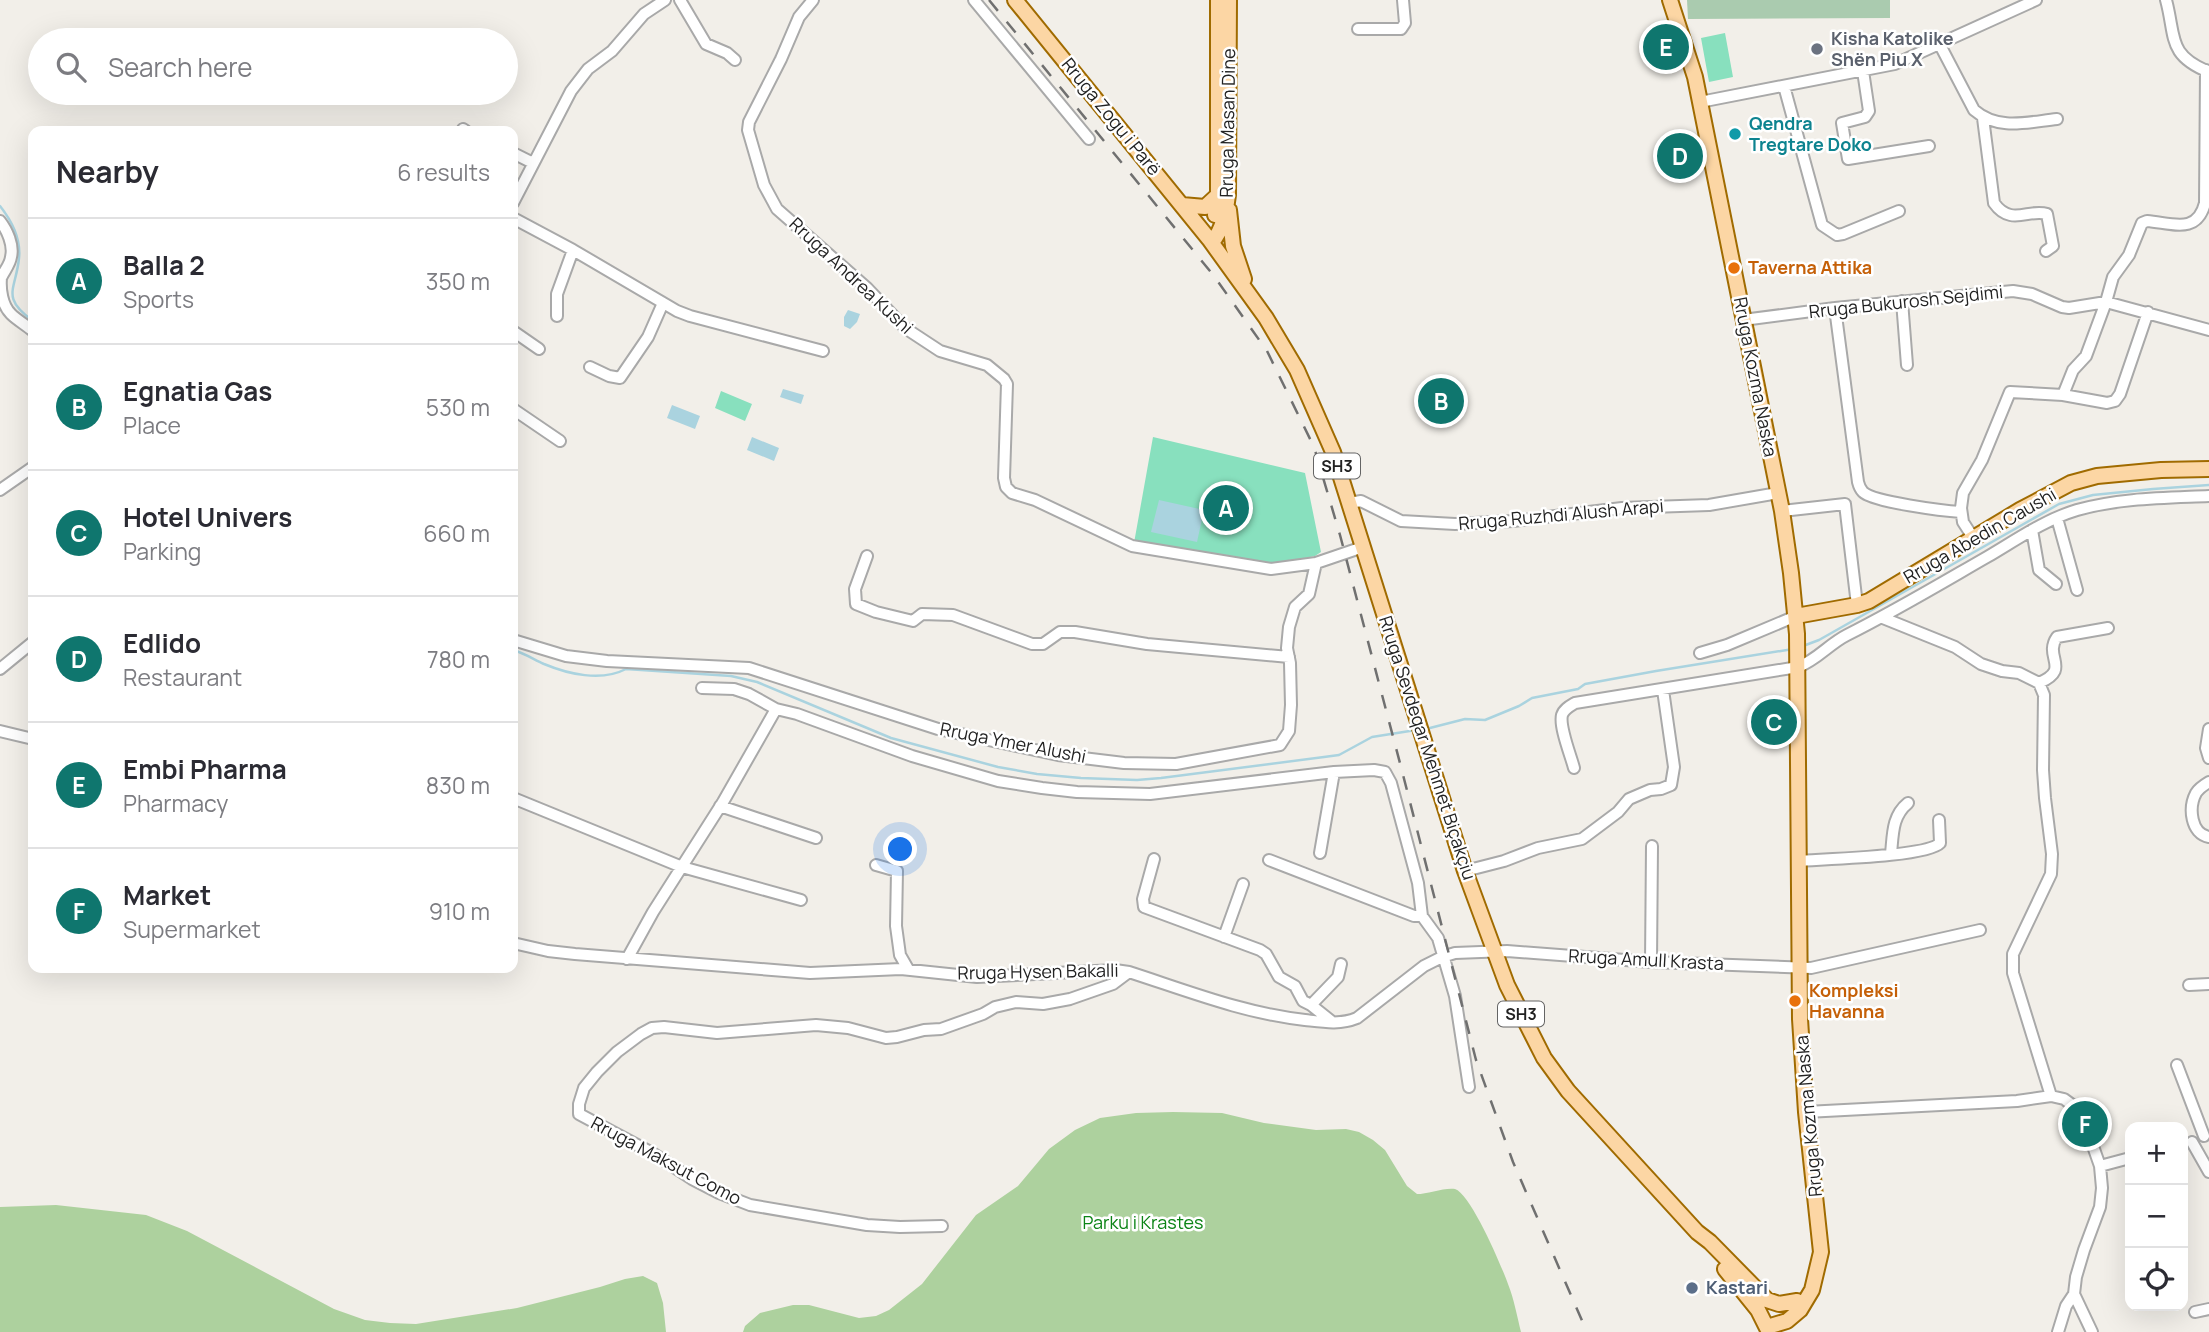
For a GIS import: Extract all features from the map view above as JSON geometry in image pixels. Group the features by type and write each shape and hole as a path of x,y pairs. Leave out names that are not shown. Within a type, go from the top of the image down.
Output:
{"main road":[{"name":"Rruga Masan Dine","path":"1218,0 1223,195"},
{"name":"Rruga Masan Dine","path":"1209,239 1223,195 1229,0"},
{"name":"Rruga Kozma Naska","path":"1670,0 1695,77 1782,511 1796,616 1802,1062 1820,1233 1820,1262 1808,1297 1775,1326"},
{"name":"Rruga Zogu i Parë","path":"1017,1 1209,239"},
{"path":"1182,205 1205,206 1223,195 1230,234 1245,287"},
{"name":"Rruga Sevdeqar Mehmet Biçakçiu","path":"1209,239 1245,287 1280,341 1310,397 1349,503 1465,871 1507,985 1525,1022 1544,1058 1560,1080 1697,1231"},
{"name":"Rruga Abedin Caushi","path":"1796,616 1868,601 2020,510 2071,483 2097,476 2209,469"},
{"name":"SH3","path":"1697,1231 1760,1293 1775,1326"},
{"name":"SH3","path":"1697,1231 1716,1260 1775,1326"},
{"path":"1760,1293 1767,1300 1797,1307"},
{"path":"1775,1326 1797,1307"}],"street":[{"path":"518,193 581,76 612,51 644,13 665,0"},
{"path":"680,0 706,44 736,60"},
{"name":"Rruga Andrea Kushi","path":"813,0 799,17 749,122 748,130 764,185 778,209 867,288 905,328 940,351 987,365 1004,379 1007,384 1003,469 1006,487 1012,493 1035,500 1132,546 1270,569 1316,563"},
{"path":"974,0 1088,139"},
{"path":"1358,29 1401,29 1405,23 1403,0"},
{"path":"1700,102 1895,64 2036,0"},
{"path":"2063,395 2073,370 2085,356 2113,277 2129,255 2142,223 2193,224 2203,212 2207,71 2186,61 2179,53 2166,0"},
{"path":"1940,45 1974,110 1983,118 2006,124 2057,119"},
{"path":"1863,71 1870,111 1865,117 1842,123 1848,159 1928,146"},
{"path":"1784,86 1822,225 1837,235 1843,234 1899,211"},
{"path":"1983,118 1994,203 2000,211 2021,217 2042,212 2047,214 2053,246 2046,251"},
{"path":"518,156 533,163"},
{"path":"0,221 11,247 11,257 1,278 0,292 10,314 28,327"},
{"path":"518,221 690,316 823,351"},
{"path":"557,316 556,294 573,250"},
{"name":"Rruga Bukurosh Sejdimi","path":"1743,320 1835,308 2013,291 2032,294 2062,307 2106,302 2209,330"},
{"path":"1902,301 1907,365"},
{"path":"590,367 620,378 648,337 663,303"},
{"path":"1835,308 1861,490 1869,496 1924,509 1961,512"},
{"path":"1974,539 1964,522 1961,499 1982,460 2010,392 2063,395 2107,403 2115,401 2120,394 2148,312"},
{"path":"518,334 539,349"},
{"path":"518,412 560,441"},
{"path":"0,490 28,470"},
{"name":"Rruga Ruzhdi Alush Arapi","path":"1349,503 1361,501 1401,521 1455,524 1513,521 1622,508 1709,505 1778,493"},
{"path":"1574,768 1562,715 1568,707 1575,704 1810,662 1844,636 1883,618 2057,518 2094,506 2131,500 2209,496"},
{"path":"1782,511 1845,504 1857,605"},
{"path":"2057,518 2077,590"},
{"path":"2032,530 2039,570 2056,584"},
{"path":"1316,563 1363,547"},
{"path":"867,556 855,589 856,604 913,621 922,614 953,615 1032,644 1043,644 1060,632 1075,632 1147,644 1289,657"},
{"name":"Rruga Ymer Alushi","path":"518,642 566,656 607,661 749,668 938,729 1016,747 1125,763 1176,764 1280,746 1289,731 1291,705 1287,648 1289,626 1295,607 1309,594 1316,563"},
{"path":"1700,653 1727,645 1796,616"},
{"path":"1883,618 1955,647 1981,664 2019,673 2039,683 2044,695 2044,779 2052,854 2051,874 2013,954 2013,972 2051,1096"},
{"path":"2039,683 2052,677 2055,672 2053,644 2056,637 2108,628"},
{"path":"0,669 28,646"},
{"path":"702,688 734,689 776,709 797,714 912,756 998,781 1077,792 1150,794 1334,772 1381,770 1388,775 1418,883 1422,916 1438,938 1455,996 1469,1087"},
{"path":"1465,871 1504,861 1538,848 1582,839 1618,812 1629,799 1671,785 1674,767 1663,690"},
{"path":"627,959 776,709"},
{"path":"2209,729 2206,748 2209,758"},
{"path":"0,731 28,738"},
{"path":"1320,853 1334,772"},
{"path":"2209,782 2199,789 2193,802 2195,828 2199,834 2209,837"},
{"path":"518,800 682,867 801,901"},
{"path":"1891,854 1894,824 1900,810 1908,803"},
{"path":"720,806 816,838"},
{"path":"1798,861 1916,852 1939,845 1939,820"},
{"path":"1651,962 1652,846"},
{"path":"1154,859 1143,899 1144,907 1260,950 1266,954 1279,977 1295,986 1303,1001 1332,1023"},
{"path":"1269,860 1415,916 1422,916"},
{"path":"876,865 897,871 896,926 900,955 908,969"},
{"path":"1224,937 1243,884"},
{"name":"Rruga Amull Krasta","path":"1494,951 1651,962 1799,968 1848,961 1953,934 1980,930"},
{"name":"Rruga Hysen Bakalli","path":"518,944 548,951 627,959 810,973 908,969 977,977 1097,970 1129,972 1249,1012 1332,1023 1357,1018 1424,966 1442,957 1455,953 1494,951"},
{"path":"1311,1005 1338,977 1341,964"},
{"name":"Rruga Maksut Como","path":"943,1226 867,1225 750,1205 692,1179 644,1148 579,1114 584,1088 617,1052 652,1028 717,1033 816,1026 848,1028 886,1038 897,1037 941,1029 995,1007 1016,1002 1043,1004 1070,999 1114,984 1129,972"},
{"path":"2189,985 2209,984"},
{"path":"2177,1065 2207,1136 2188,1143"},
{"path":"1806,1112 2017,1101 2051,1096 2064,1099 2075,1107 2088,1132 2100,1166 2102,1188 2099,1207 2076,1277 2074,1293 2066,1306 2058,1332"},
{"path":"2188,1144 2209,1172"},
{"path":"2100,1166 2125,1159"},
{"path":"2074,1293 2092,1332"},
{"path":"2195,1312 2209,1309"}],"green space":[{"path":"1687,0 1890,0 1890,18 1688,19"},
{"path":"1725,33 1733,77 1709,82 1701,38"},
{"path":"721,391 752,404 745,421 715,408"},
{"path":"1153,437 1305,473 1321,552 1315,556 1272,565 1134,543"},
{"name":"Parku i Krastes","path":"1173,1112 1222,1113 1264,1123 1359,1132 1385,1150 1407,1186 1417,1194 1455,1189 1469,1204 1493,1248 1510,1290 1521,1332 743,1332 745,1326 760,1313 793,1305 809,1305 859,1318 876,1316 889,1310 922,1284 976,1215 1018,1186 1049,1149 1075,1130 1100,1118"},
{"path":"56,1205 146,1215 187,1231 334,1309 365,1320 416,1324 517,1308 643,1276 657,1283 663,1303 666,1332 0,1332 0,1207"}],"water":[{"path":"848,310 860,314 850,329 844,326 844,317"},
{"path":"783,389 804,395 801,404 780,397"},
{"path":"672,405 700,416 695,429 667,418"},
{"path":"752,437 779,448 774,461 747,450"},
{"path":"1159,500 1204,510 1197,542 1151,532"}],"waterway":[{"path":"0,206 11,224 18,244 19,258 13,299 16,306 28,317"},
{"path":"1803,646 1819,640 2059,504 2093,495 2209,485"},
{"path":"1426,729 1465,719 1485,720 1532,698 1578,689 1585,684 1793,649"},
{"path":"518,652 553,668 585,675 606,675 626,669 731,676 757,682 891,738 998,767 1081,778 1161,778 1339,755 1372,737 1416,730"}],"railway":[{"path":"989,0 1214,276 1267,351 1314,447 1340,535 1476,1060 1513,1162 1587,1332"}],"place":[{"name":"Embi Pharma","path":"1666,47"},
{"name":"Kisha Katolike Shën Piu X","path":"1817,49"},
{"name":"Qendra Tregtare Doko","path":"1735,134"},
{"name":"Edlido","path":"1680,156"},
{"name":"Taverna Attika","path":"1734,268"},
{"name":"Egnatia Gas","path":"1441,401"},
{"name":"Balla 2","path":"1226,508"},
{"name":"Hotel Univers","path":"1774,722"},
{"name":"Kompleksi Havanna","path":"1795,1001"},
{"name":"Market","path":"2085,1124"},
{"name":"Kastari","path":"1692,1288"}]}
